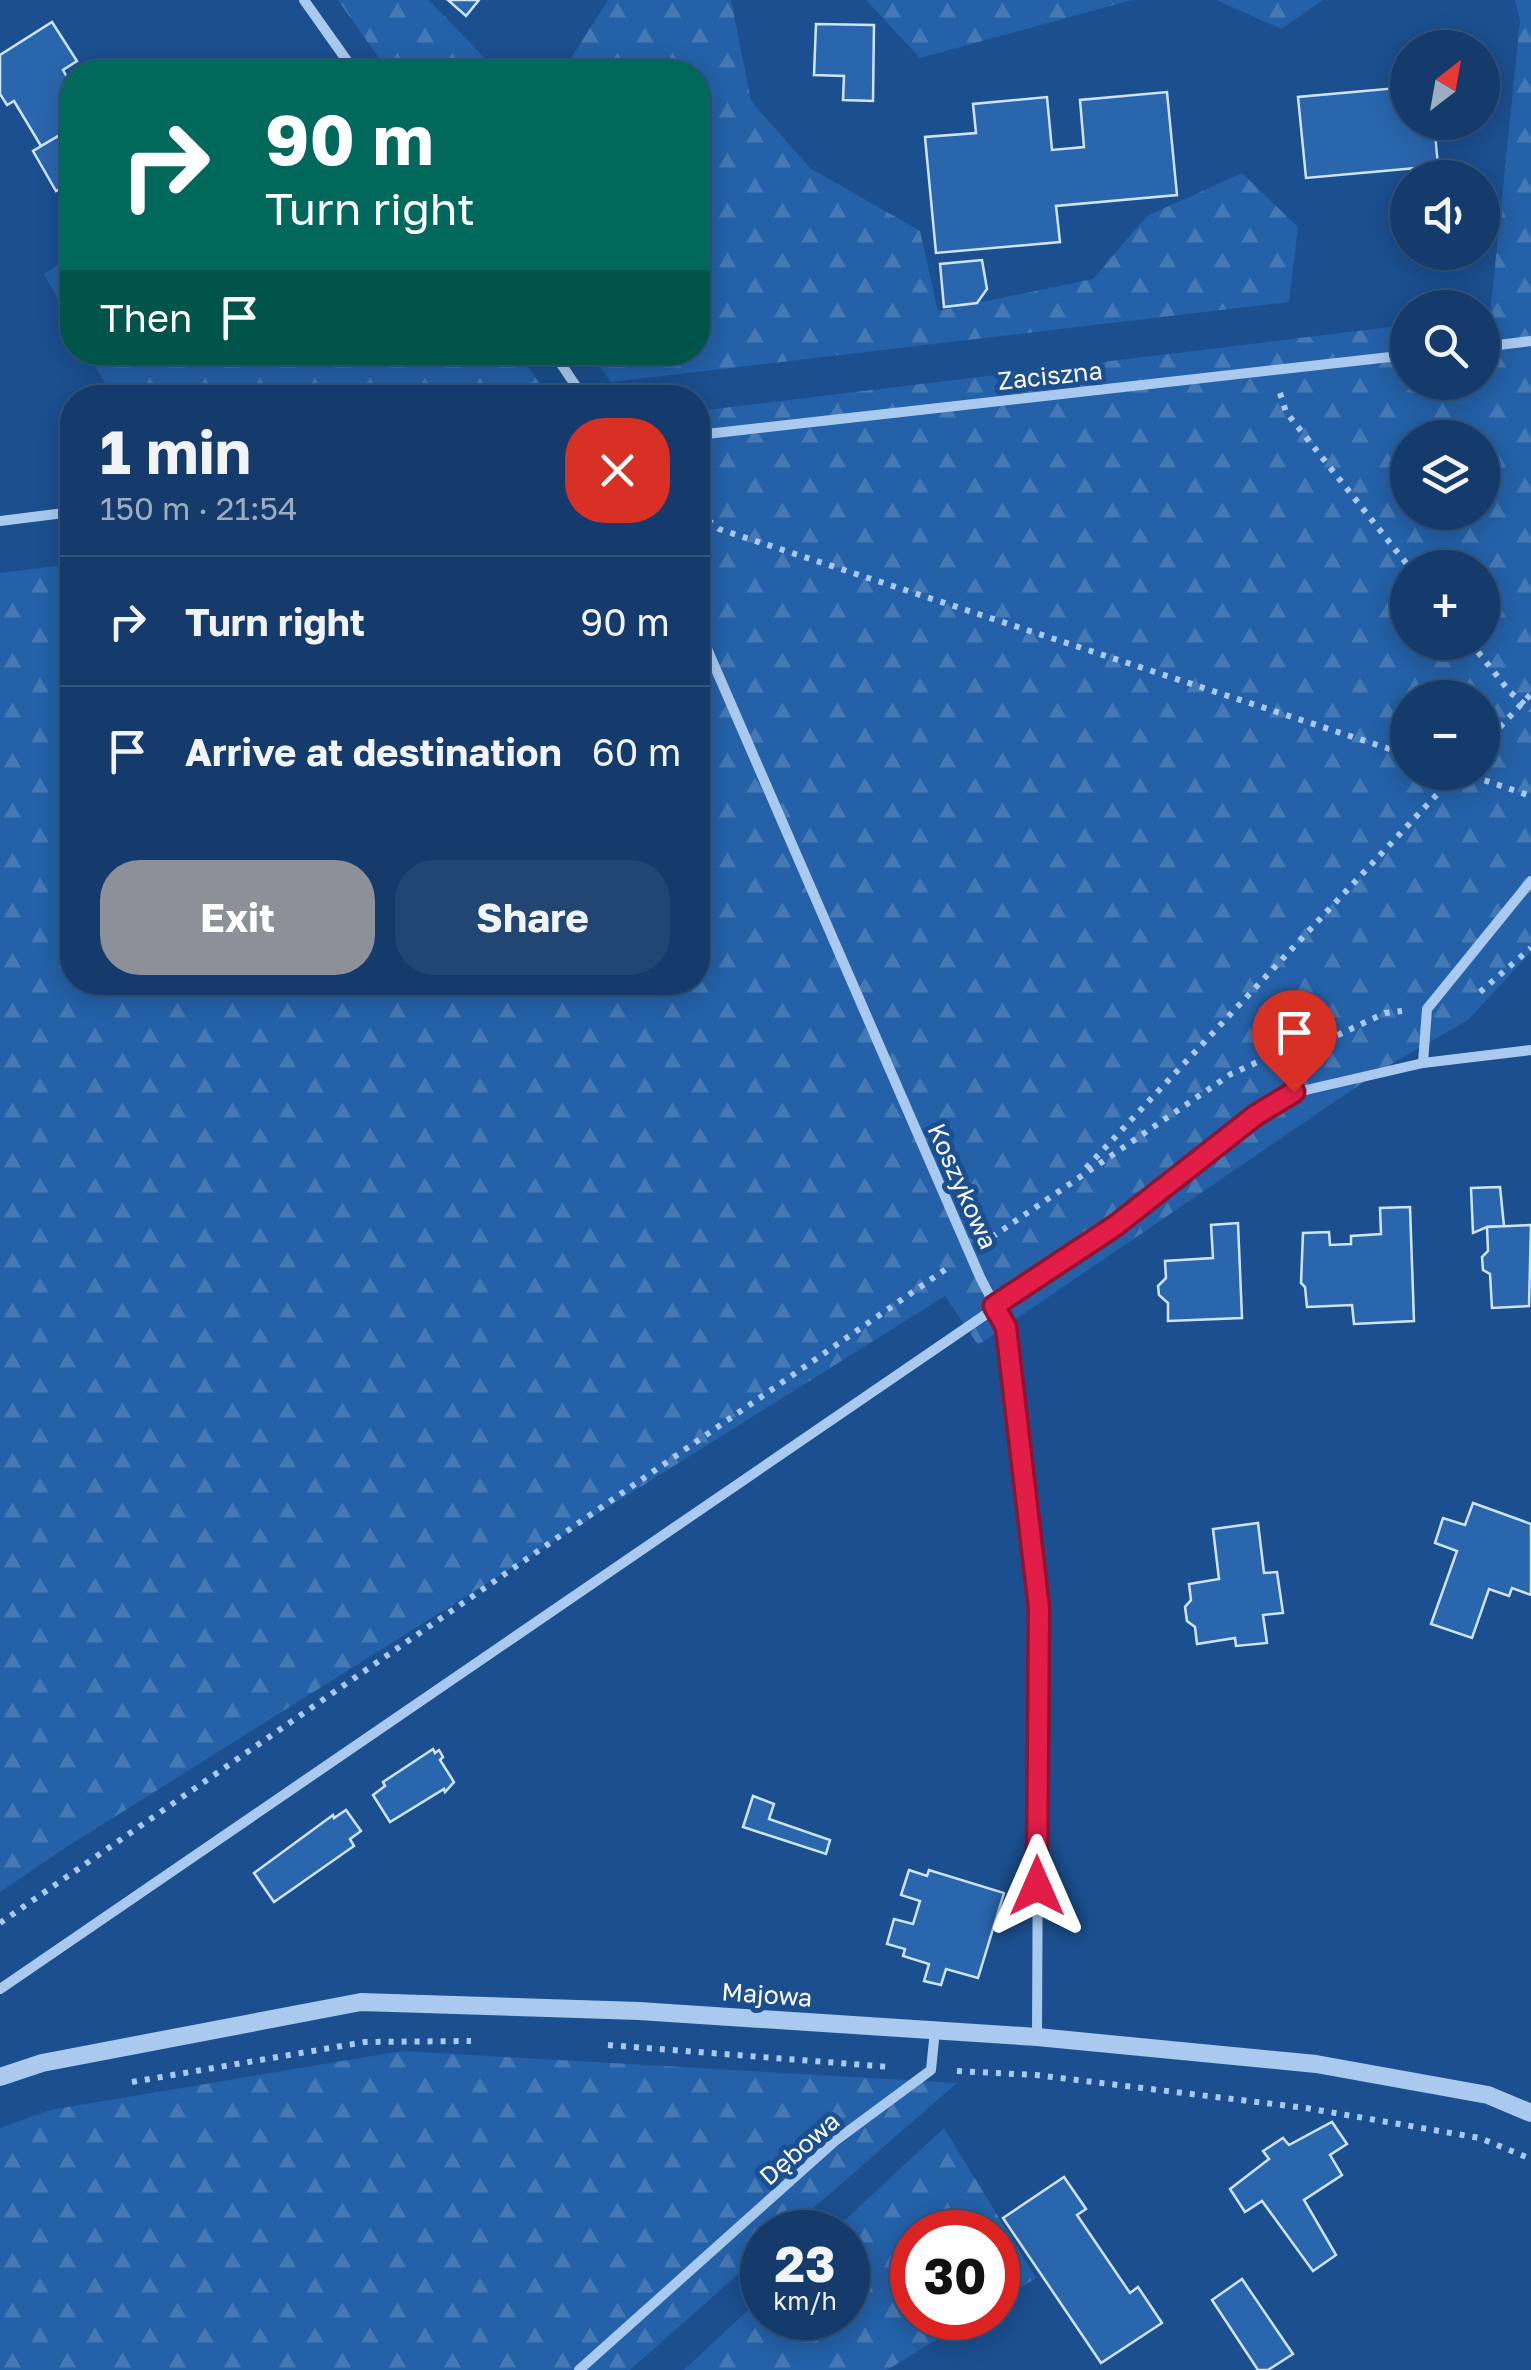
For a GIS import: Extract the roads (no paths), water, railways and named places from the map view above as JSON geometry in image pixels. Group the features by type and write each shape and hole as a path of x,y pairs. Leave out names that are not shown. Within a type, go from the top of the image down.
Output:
{"street":[{"path":"304,0 346,60"},
{"path":"1500,344 1531,341"},
{"name":"Zaciszna","path":"710,434 1390,357"},
{"path":"0,520 60,513"},
{"name":"Koszykowa","path":"710,656 1006,1327 1039,1608 1037,2037"},
{"path":"1423,1062 1426,1009 1531,881"},
{"path":"0,1989 1115,1226 1256,1115 1294,1092 1423,1062 1531,1050"},
{"name":"Majowa","path":"0,2077 42,2063 361,2002 639,2011 1037,2037 1316,2064 1488,2095 1531,2113"},
{"name":"Dębowa","path":"579,2370 836,2141 931,2070 935,2030"}]}
